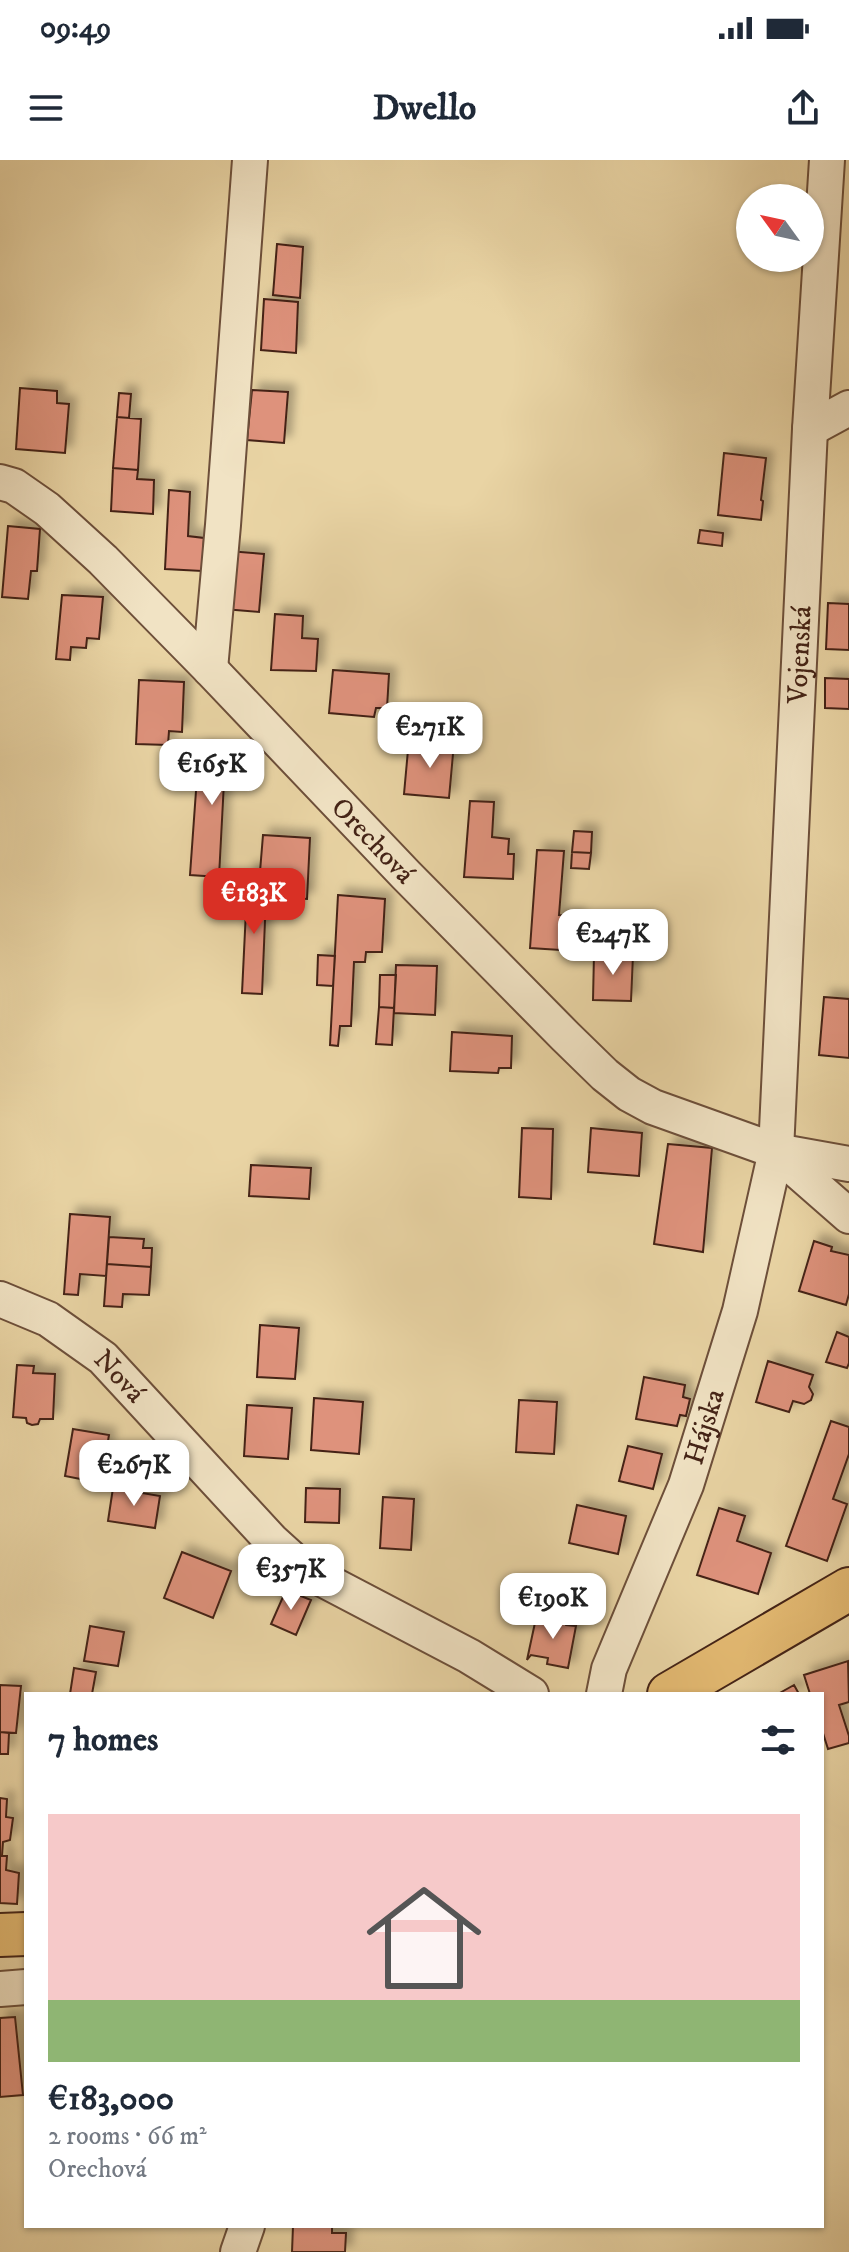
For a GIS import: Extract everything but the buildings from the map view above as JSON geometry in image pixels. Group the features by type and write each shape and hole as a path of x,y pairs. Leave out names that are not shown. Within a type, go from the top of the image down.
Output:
{"main road":[{"path":"672,1692 849,1589"},
{"path":"0,1935 24,1934"}],"street":[{"path":"210,669 250,160"},
{"name":"Vojenská","path":"776,1151 810,429 827,160"},
{"path":"810,429 849,408"},
{"name":"Orechová","path":"0,482 14,486 63,523 210,669 406,875 605,1075 629,1094 653,1107 776,1151 849,1164"},
{"name":"Orechová","path":"776,1151 849,1216"},
{"name":"Hájska","path":"604,1692 609,1669 686,1485 740,1311 776,1151"},
{"name":"Nová","path":"0,1299 48,1319 103,1358 271,1540 303,1569 469,1656 528,1692"},
{"path":"0,1989 24,1987"},
{"path":"238,2252 246,2228"}]}
